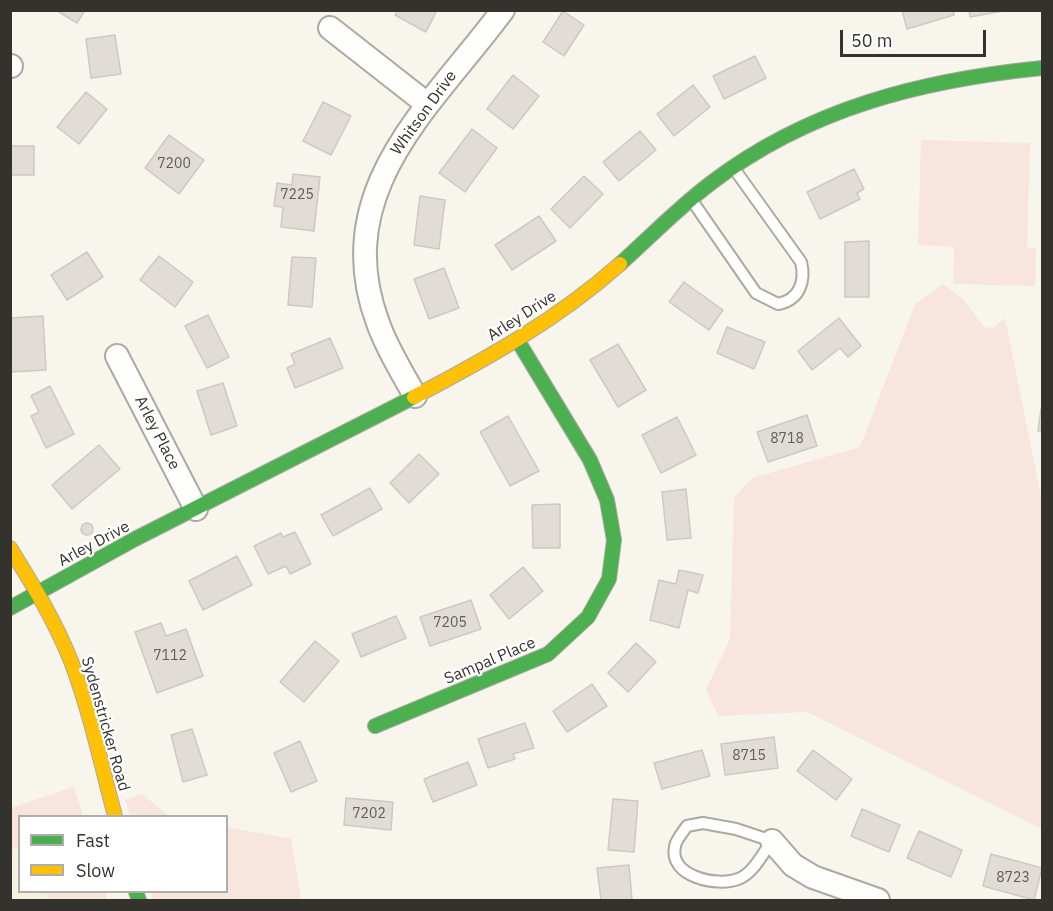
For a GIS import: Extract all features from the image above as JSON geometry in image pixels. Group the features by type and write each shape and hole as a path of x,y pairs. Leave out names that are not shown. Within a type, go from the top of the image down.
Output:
{"street":[{"name":"Whitson Drive","path":"415,396 378,323 367,278 365,243 370,209 382,174 398,145 427,104 503,10"},
{"path":"330,28 427,104"},
{"name":"Arley Drive","path":"10,608 518,341 599,283 691,199 733,167 794,131 886,92 981,73 1042,68"},
{"name":"Sampal Place","path":"375,726 548,654 567,641 588,618 605,588 612,565 614,541 608,496 594,464 518,341"},
{"name":"Arley Place","path":"117,356 196,509"},
{"name":"Sydenstricker Road","path":"10,548 37,592 70,661 86,706 115,815"},
{"path":"772,841 794,865 813,877 878,900"}],"lane":[{"path":"691,199 756,293 778,304 788,302 800,290 804,274 801,262 733,167"},
{"path":"703,823 736,829 772,841 754,866 738,879 718,882 692,877 676,861 675,847 687,826 703,823"}],"shaded area":[{"path":"921,140 1030,143 1027,248 1036,248 1035,286 953,284 954,247 918,245"},
{"path":"943,284 963,299 984,327 993,328 1005,318 1042,501 1042,829 807,712 718,716 706,690 730,639 734,498 752,478 860,447 915,304"},
{"path":"74,787 83,815 18,815 18,893 105,893 107,900 11,900 10,808"},
{"path":"74,787 83,815 18,815 18,847 11,850 11,808"},
{"path":"142,794 168,815 130,815 125,800"},
{"path":"228,827 291,839 301,900 153,900 151,893 228,893"},
{"path":"46,893 105,893 107,900 50,900"}],"building":[{"path":"56,10 85,10 77,23"},
{"path":"398,10 437,10 426,32 395,15"},
{"path":"902,10 953,10 954,15 907,29"},
{"path":"969,10 1009,10 970,17"},
{"path":"563,11 584,25 564,56 543,42"},
{"path":"115,35 121,74 91,78 86,39"},
{"path":"755,56 766,78 724,99 713,76"},
{"path":"513,75 539,96 513,129 487,109"},
{"path":"693,85 710,107 674,136 657,114"},
{"path":"86,92 107,109 79,144 57,127"},
{"path":"323,102 351,116 331,155 303,141"},
{"path":"472,129 497,148 465,192 439,173"},
{"path":"640,131 656,150 619,181 603,162"},
{"path":"169,135 204,160 179,194 145,168"},
{"path":"10,146 34,146 34,175 10,175"},
{"path":"854,169 864,189 857,193 860,199 820,219 807,192"},
{"path":"293,174 320,177 314,231 281,227 283,207 274,206 277,183 292,185"},
{"path":"584,176 603,194 570,228 551,209"},
{"path":"420,196 445,200 439,249 414,245"},
{"path":"539,216 556,241 512,270 495,245"},
{"path":"869,241 869,297 845,297 845,242"},
{"path":"87,252 103,277 67,300 51,275"},
{"path":"159,256 193,282 175,307 140,280"},
{"path":"292,257 316,258 312,307 288,305"},
{"path":"444,268 459,308 429,319 414,279"},
{"path":"684,282 723,310 709,330 669,302"},
{"path":"208,315 229,357 207,368 185,326"},
{"path":"43,316 46,370 10,372 10,318"},
{"path":"839,318 861,346 848,357 840,348 812,370 798,351"},
{"path":"727,327 765,342 754,369 717,353"},
{"path":"330,338 343,368 295,388 287,368 295,364 291,354"},
{"path":"618,344 646,390 618,407 590,360"},
{"path":"223,383 237,426 211,435 197,391"},
{"path":"50,386 74,434 46,448 31,416 39,412 31,396"},
{"path":"1041,409 1042,431 1038,431"},
{"path":"807,415 817,446 768,462 757,432"},
{"path":"508,416 539,471 510,486 480,432"},
{"path":"677,417 696,455 661,473 642,435"},
{"path":"99,445 120,469 72,509 52,485"},
{"path":"419,454 439,474 409,503 390,483"},
{"path":"370,488 382,509 333,536 321,515"},
{"path":"686,489 691,538 667,540 662,492"},
{"path":"560,504 560,548 533,548 532,505"},
{"path":"89,523 93,529 89,535 85,535 81,527"},
{"path":"295,532 311,564 290,574 286,566 268,574 254,546 281,533 283,537"},
{"path":"237,556 252,585 203,610 189,581"},
{"path":"523,567 543,591 509,619 490,595"},
{"path":"679,570 703,575 698,593 688,590 679,628 650,620 659,580 676,584"},
{"path":"471,600 481,629 430,646 420,617"},
{"path":"396,616 406,638 361,657 352,634"},
{"path":"161,623 166,636 186,629 203,676 157,693 135,632"},
{"path":"315,641 339,661 304,702 280,682"},
{"path":"636,643 656,662 628,692 608,673"},
{"path":"592,684 607,706 567,732 553,711"},
{"path":"525,723 534,748 513,754 515,759 488,768 478,739"},
{"path":"192,729 207,775 183,782 171,735"},
{"path":"774,737 778,768 725,775 721,744"},
{"path":"300,741 317,781 291,792 274,753"},
{"path":"702,750 710,776 662,789 654,763"},
{"path":"813,750 852,779 836,800 797,771"},
{"path":"468,762 477,785 433,802 424,779"},
{"path":"346,798 393,802 391,830 344,825"},
{"path":"613,799 638,801 634,852 608,850"},
{"path":"862,809 900,825 889,852 851,836"},
{"path":"919,831 962,850 951,877 907,858"},
{"path":"991,854 1042,868 1034,900 983,886"},
{"path":"629,865 632,900 601,900 597,868"}],"traffic: fast":[{"path":"620,264 711,183 748,157 787,135 827,117 911,90 954,80 1042,68"},
{"path":"375,726 548,654 588,617 609,579 614,540 607,500 590,460 518,341"},
{"path":"10,608 135,539 414,397"},
{"path":"136,893 139,900"}],"traffic: slow":[{"path":"414,397 521,337 572,303 620,264"},
{"path":"10,548 51,617 71,661 90,718 115,815"}]}
